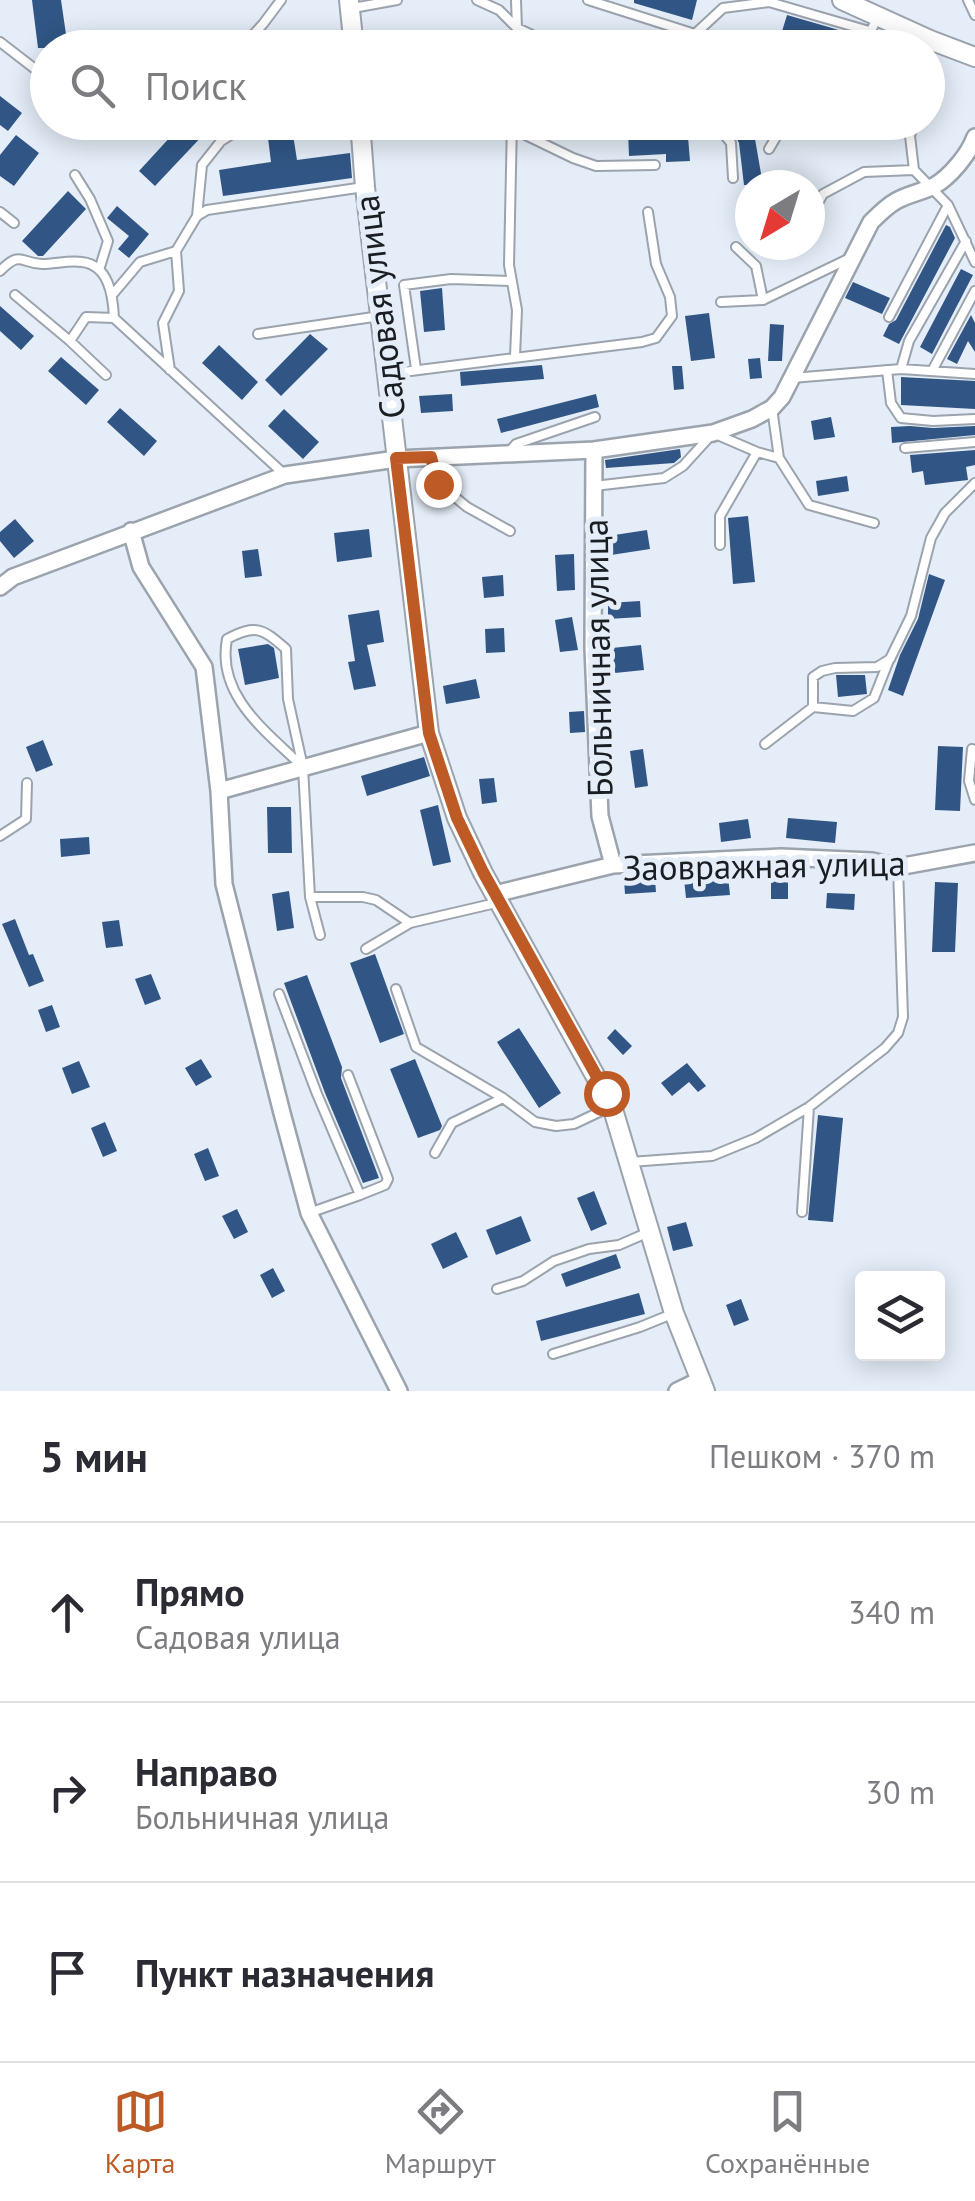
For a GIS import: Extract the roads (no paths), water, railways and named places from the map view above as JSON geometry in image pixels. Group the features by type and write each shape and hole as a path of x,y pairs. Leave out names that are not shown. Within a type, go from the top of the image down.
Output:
{"street":[{"path":"842,0 886,30"},
{"path":"350,4 350,30"},
{"path":"945,52 975,57"},
{"path":"0,587 13,577 284,475 396,458 594,450 713,432 752,419 772,408 792,378 871,222 891,203 943,180 972,148 975,137"},
{"name":"Садовая улица","path":"361,140 429,733 457,818 612,1106 674,1313 703,1386"},
{"name":"Больничная улица","path":"594,450 593,648 599,797 613,865"},
{"path":"131,531 142,567 204,666 219,790 224,884 309,1212 399,1391"},
{"path":"219,790 429,733"},
{"name":"Заовражная улица","path":"498,898 613,865 781,857 898,866 975,853"},
{"path":"677,1391 703,1386"}],"lane":[{"path":"258,30 281,0"},
{"path":"350,4 397,0"},
{"path":"476,0 499,10 520,30"},
{"path":"516,0 516,28"},
{"path":"588,0 682,30"},
{"path":"968,0 975,15"},
{"path":"698,30 721,4 769,2 873,24 871,30"},
{"path":"0,42 30,65"},
{"path":"170,370 163,322 179,290 176,252 197,216 202,165 223,140"},
{"path":"512,140 508,265 517,310 515,356"},
{"path":"539,140 596,166 655,165"},
{"path":"728,140 733,178"},
{"path":"770,149 775,140"},
{"path":"910,140 914,170 948,205 975,262"},
{"path":"825,193 864,172 914,170"},
{"path":"76,175 108,241 99,270"},
{"path":"197,216 208,210 365,187"},
{"path":"888,318 948,205"},
{"path":"0,212 14,223"},
{"path":"387,374 656,338 672,316 670,297 656,264 648,212"},
{"path":"901,369 909,341 966,241"},
{"path":"113,294 140,262 176,252"},
{"path":"721,302 763,300 854,256"},
{"path":"0,271 10,260 25,258 36,264 86,262 109,283 114,318"},
{"path":"750,260 756,266 763,300"},
{"path":"416,370 404,285 451,279 512,281"},
{"path":"932,371 975,291"},
{"path":"15,295 106,375"},
{"path":"258,334 380,316"},
{"path":"70,341 86,317 114,318 284,475"},
{"path":"792,378 901,369 975,374"},
{"path":"888,370 891,403 901,418 975,418"},
{"path":"772,408 780,458 809,505 874,524"},
{"path":"508,453 516,444 595,417"},
{"path":"594,486 664,478 684,466 713,432 780,458"},
{"path":"905,448 975,442"},
{"path":"720,545 720,516 757,452"},
{"path":"431,457 438,484 467,507 510,530"},
{"path":"765,744 813,707 853,711 874,698 910,616 931,538 945,513 975,483"},
{"path":"303,767 242,709 223,659 227,639 246,630 267,632 286,649 288,698 303,767 310,897 320,935"},
{"path":"813,707 813,677 822,671 877,666 890,658"},
{"path":"972,749 969,781 975,800"},
{"path":"0,836 26,820 27,783"},
{"path":"630,1162 712,1156 756,1138 809,1107 885,1048 902,1018 898,866"},
{"path":"310,897 376,900 410,923"},
{"path":"366,948 410,923 498,898"},
{"path":"396,989 416,1046 503,1098 534,1122 574,1124 612,1106"},
{"path":"279,994 360,1195"},
{"path":"309,1212 385,1185 388,1179 348,1075"},
{"path":"436,1153 452,1122 503,1098"},
{"path":"802,1212 809,1107"},
{"path":"498,1289 523,1281 554,1261 589,1249 619,1245 649,1232"},
{"path":"553,1354 674,1313"}]}
